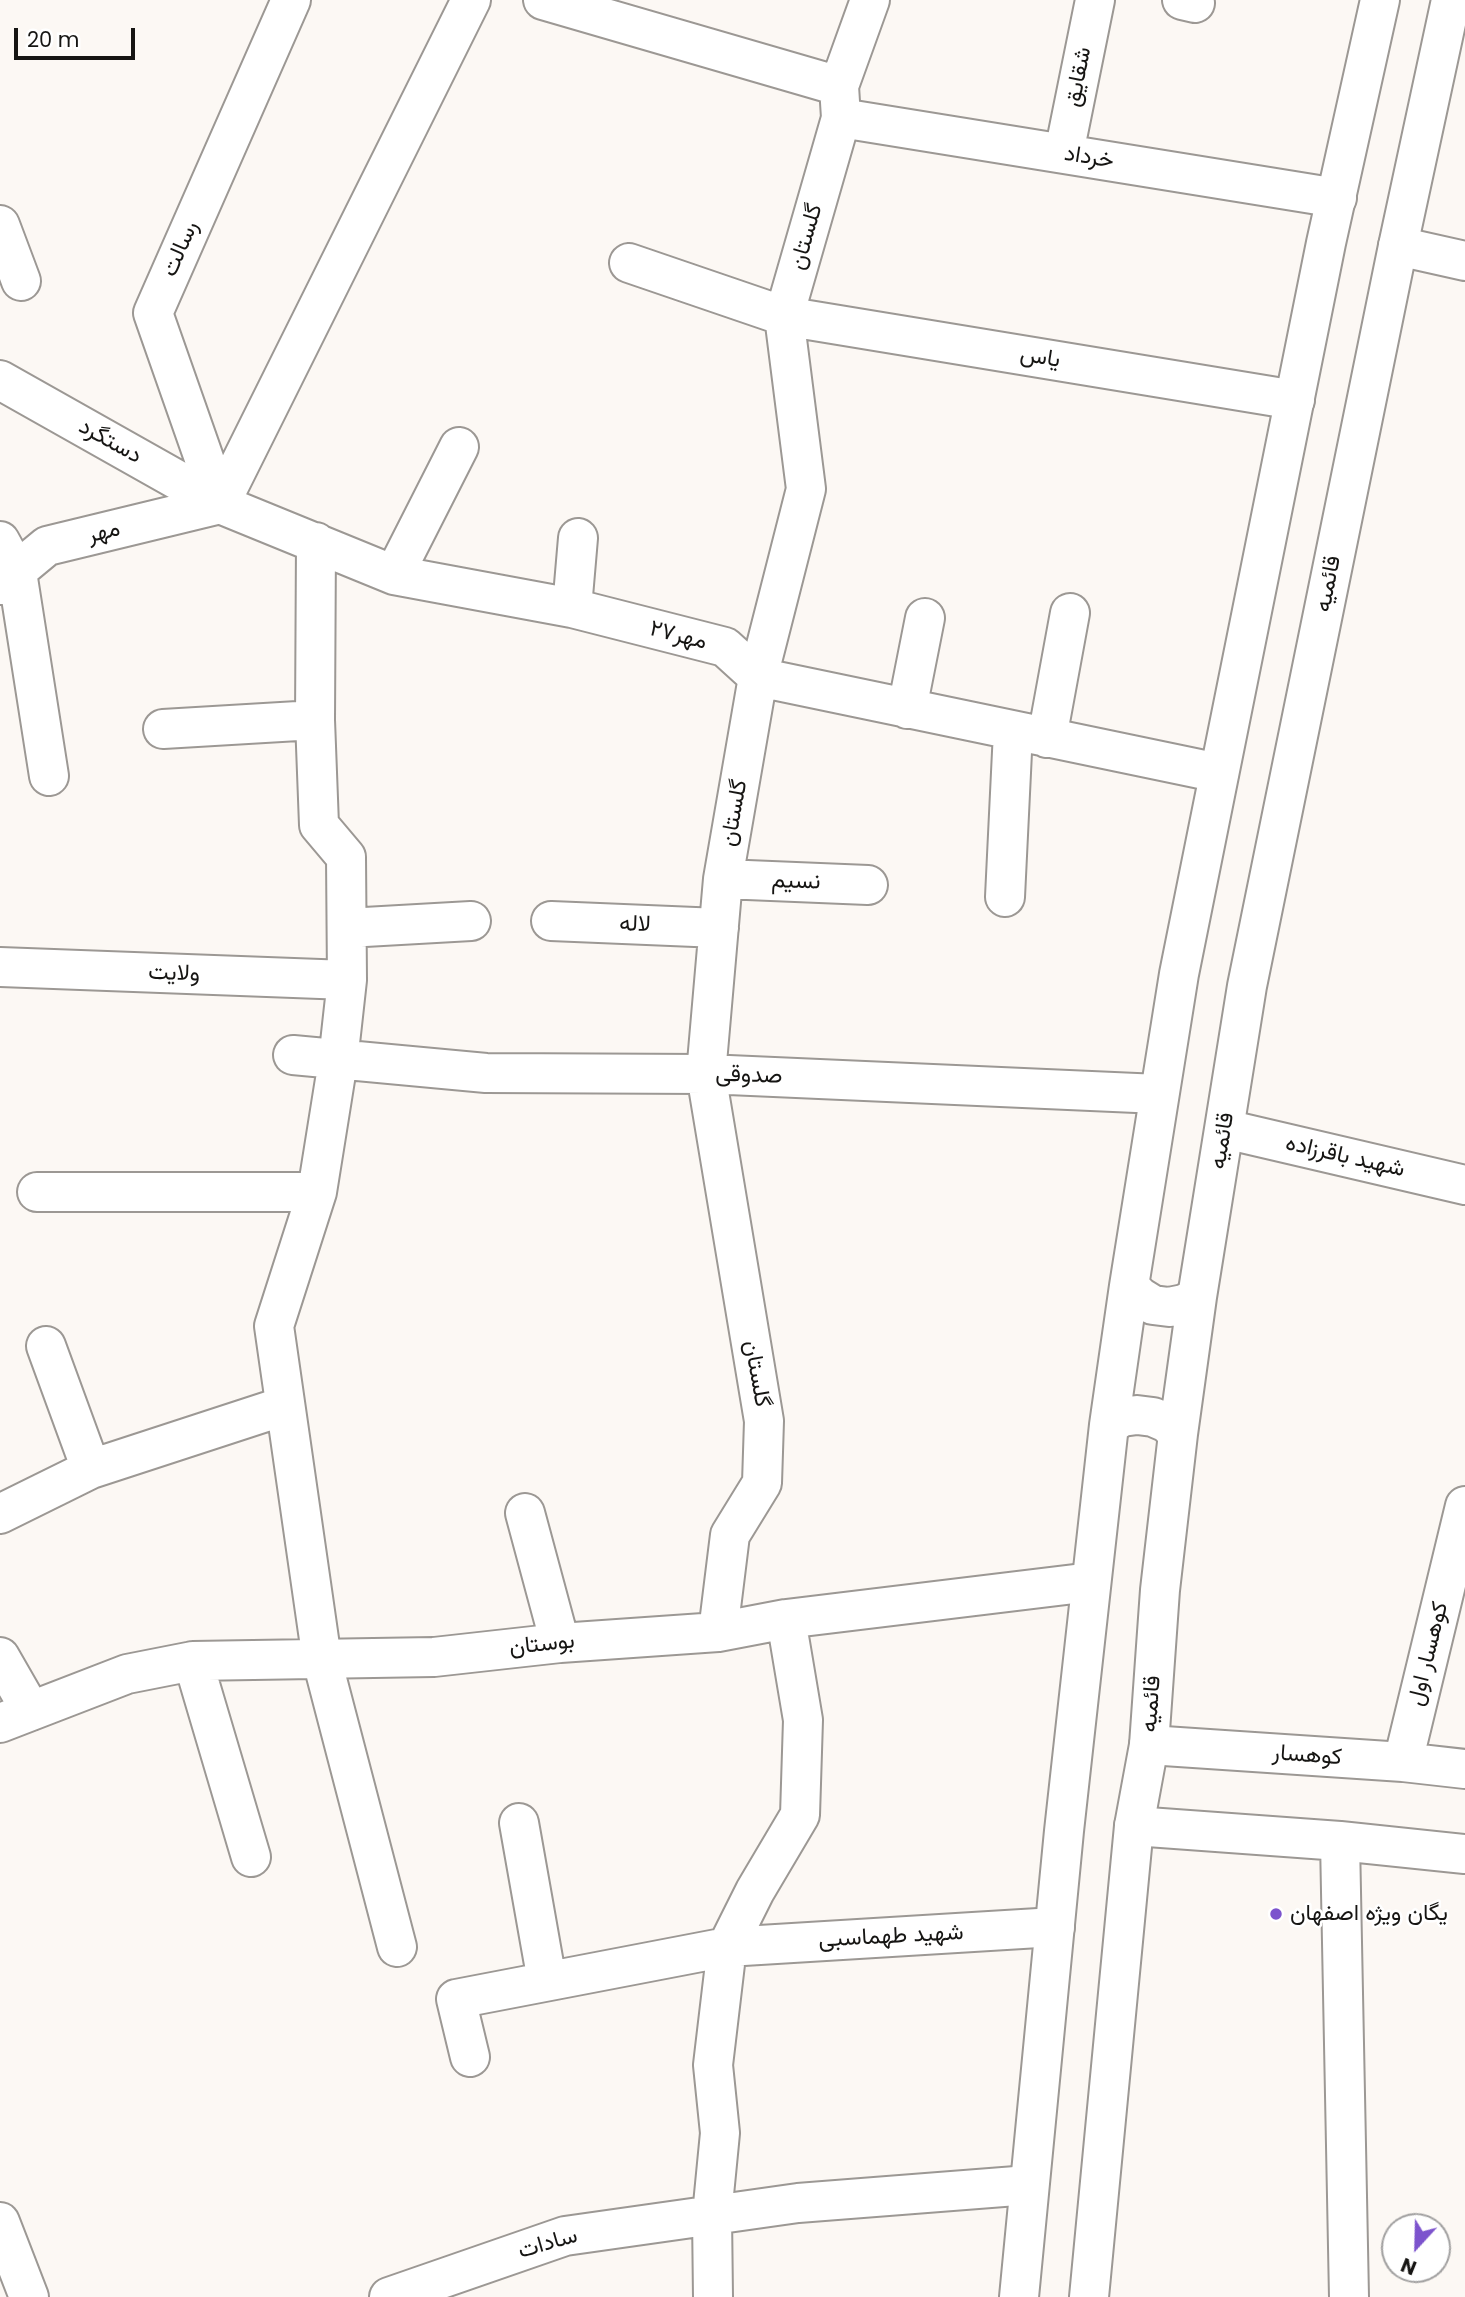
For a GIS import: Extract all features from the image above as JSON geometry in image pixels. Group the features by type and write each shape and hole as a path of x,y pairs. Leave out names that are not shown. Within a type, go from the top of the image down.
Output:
{"street":[{"name":"رسالت","path":"220,504 153,313 291,0"},
{"path":"220,504 471,0"},
{"name":"خرداد","path":"543,0 840,102 1064,153 1337,198"},
{"name":"گلستان","path":"718,1632 730,1535 762,1483 764,1421 706,1074 723,879 758,677 806,489 785,316 840,102 870,0"},
{"name":"شقایق","path":"1064,153 1095,0"},
{"path":"1019,2297 1055,1927 1109,1425 1159,1094 1179,974 1219,773 1380,0"},
{"name":"قائمیه","path":"1089,2297 1134,1826 1149,1745 1160,1590 1197,1297 1247,986 1451,0"},
{"path":"0,225 21,281"},
{"path":"1398,246 1465,261"},
{"name":"یاس","path":"629,263 785,316 1295,400"},
{"name":"دستگرد","path":"0,380 220,504"},
{"path":"394,575 458,447"},
{"name":"مهر۲۷","path":"220,504 394,575 572,608 724,647 758,677 1219,773"},
{"name":"مهر","path":"6,566 47,547 220,504"},
{"path":"572,608 578,538"},
{"path":"316,541 315,720 319,825 346,857 347,980 338,1061 317,1192 274,1326 322,1660 397,1947"},
{"path":"6,566 49,776"},
{"path":"1005,897 1030,734 1070,613"},
{"path":"906,709 925,618"},
{"path":"163,729 315,720"},
{"name":"نسیم","path":"723,879 868,885"},
{"path":"346,928 471,921"},
{"name":"لاله","path":"551,921 719,928"},
{"name":"ولایت","path":"0,967 347,980"},
{"name":"صدوقی","path":"293,1055 486,1073 706,1074 1159,1094"},
{"name":"شهید باقرزاده","path":"1225,1129 1465,1185"},
{"path":"37,1192 317,1192"},
{"path":"1129,1286 1153,1305 1169,1307 1184,1304 1197,1297"},
{"path":"47,1346 90,1469"},
{"path":"0,1514 90,1469 284,1406"},
{"path":"1109,1425 1122,1417 1138,1415 1167,1423 1178,1434"},
{"name":"کوهسار اول","path":"1403,1762 1465,1506"},
{"path":"525,1513 560,1643"},
{"name":"بوستان","path":"16,1717 127,1674 193,1661 434,1657 560,1643 718,1632 786,1619 1091,1582"},
{"path":"713,2297 712,2215 720,2133 713,2064 727,1947 755,1891 800,1815 803,1720 786,1619"},
{"path":"0,1657 16,1717"},
{"path":"193,1661 251,1857"},
{"name":"کوهسار","path":"1149,1745 1403,1762 1465,1769"},
{"path":"519,1823 547,1980"},
{"path":"1134,1826 1340,1841 1465,1854"},
{"path":"1340,1841 1349,2297"},
{"name":"شهید طهماسبی","path":"470,2057 456,1999 727,1947 1055,1927"},
{"name":"سادات","path":"389,2297 565,2236 798,2203 1029,2185"},
{"path":"0,2222 29,2297"}],"place":[{"name":"یگان ویژه اصفهان","path":"1276,1914"}]}
